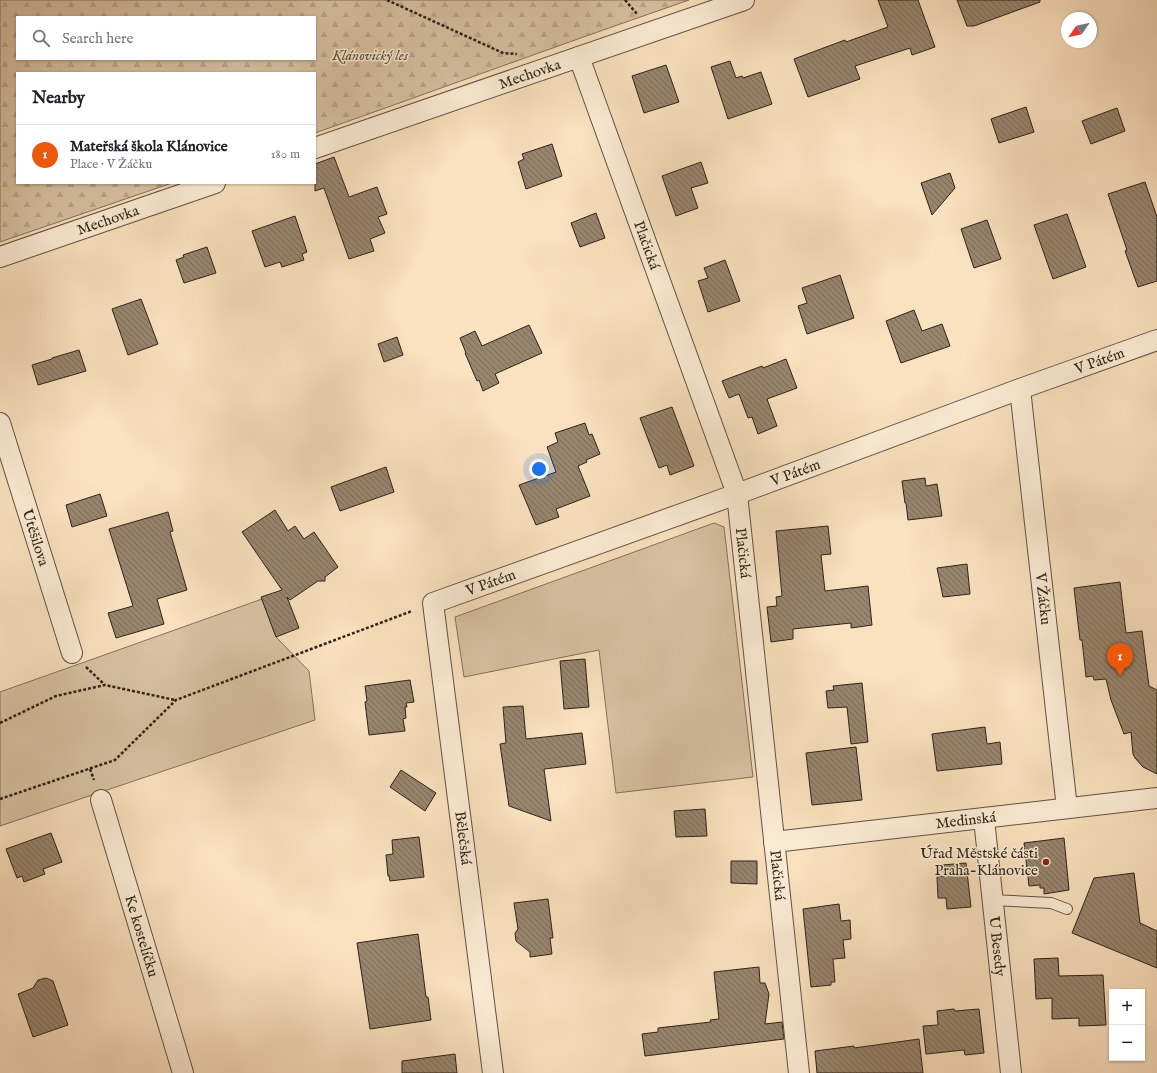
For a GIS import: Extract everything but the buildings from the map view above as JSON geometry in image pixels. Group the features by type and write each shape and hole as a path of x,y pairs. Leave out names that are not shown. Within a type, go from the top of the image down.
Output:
{"street":[{"name":"Mechovka","path":"316,148 744,0"},
{"name":"Plačická","path":"579,57 737,494 798,1073"},
{"name":"Mechovka","path":"0,257 212,184"},
{"name":"V Pátém","path":"433,603 737,494 1157,340"},
{"name":"V Žáčku","path":"1020,389 1067,808"},
{"name":"Utěšilova","path":"0,423 72,653"},
{"name":"Bělečská","path":"433,603 493,1073"},
{"name":"Medinská","path":"774,842 1157,798"},
{"name":"Ke kostelíčku","path":"101,800 183,1073"},
{"name":"U Besedy","path":"984,819 1011,1073"}],"lane":[{"path":"992,900 1051,903 1067,909"}],"path":[{"path":"387,0 503,53 518,54"},
{"path":"0,799 115,760 176,700 433,603"},
{"path":"0,723 56,696 105,685 176,700"}],"green space":[{"name":"Klánovický les","path":"0,0 689,0 316,133 316,72 16,72 16,184 169,184 0,242"},
{"path":"714,523 724,527 753,777 616,793 599,650 464,677 455,617"},
{"path":"262,599 276,637 309,671 315,720 0,826 0,692"}],"place":[{"name":"Mateřská škola Klánovice","path":"1120,676"},
{"name":"Úřad Městské části Praha-Klánovice","path":"1046,862"}]}
